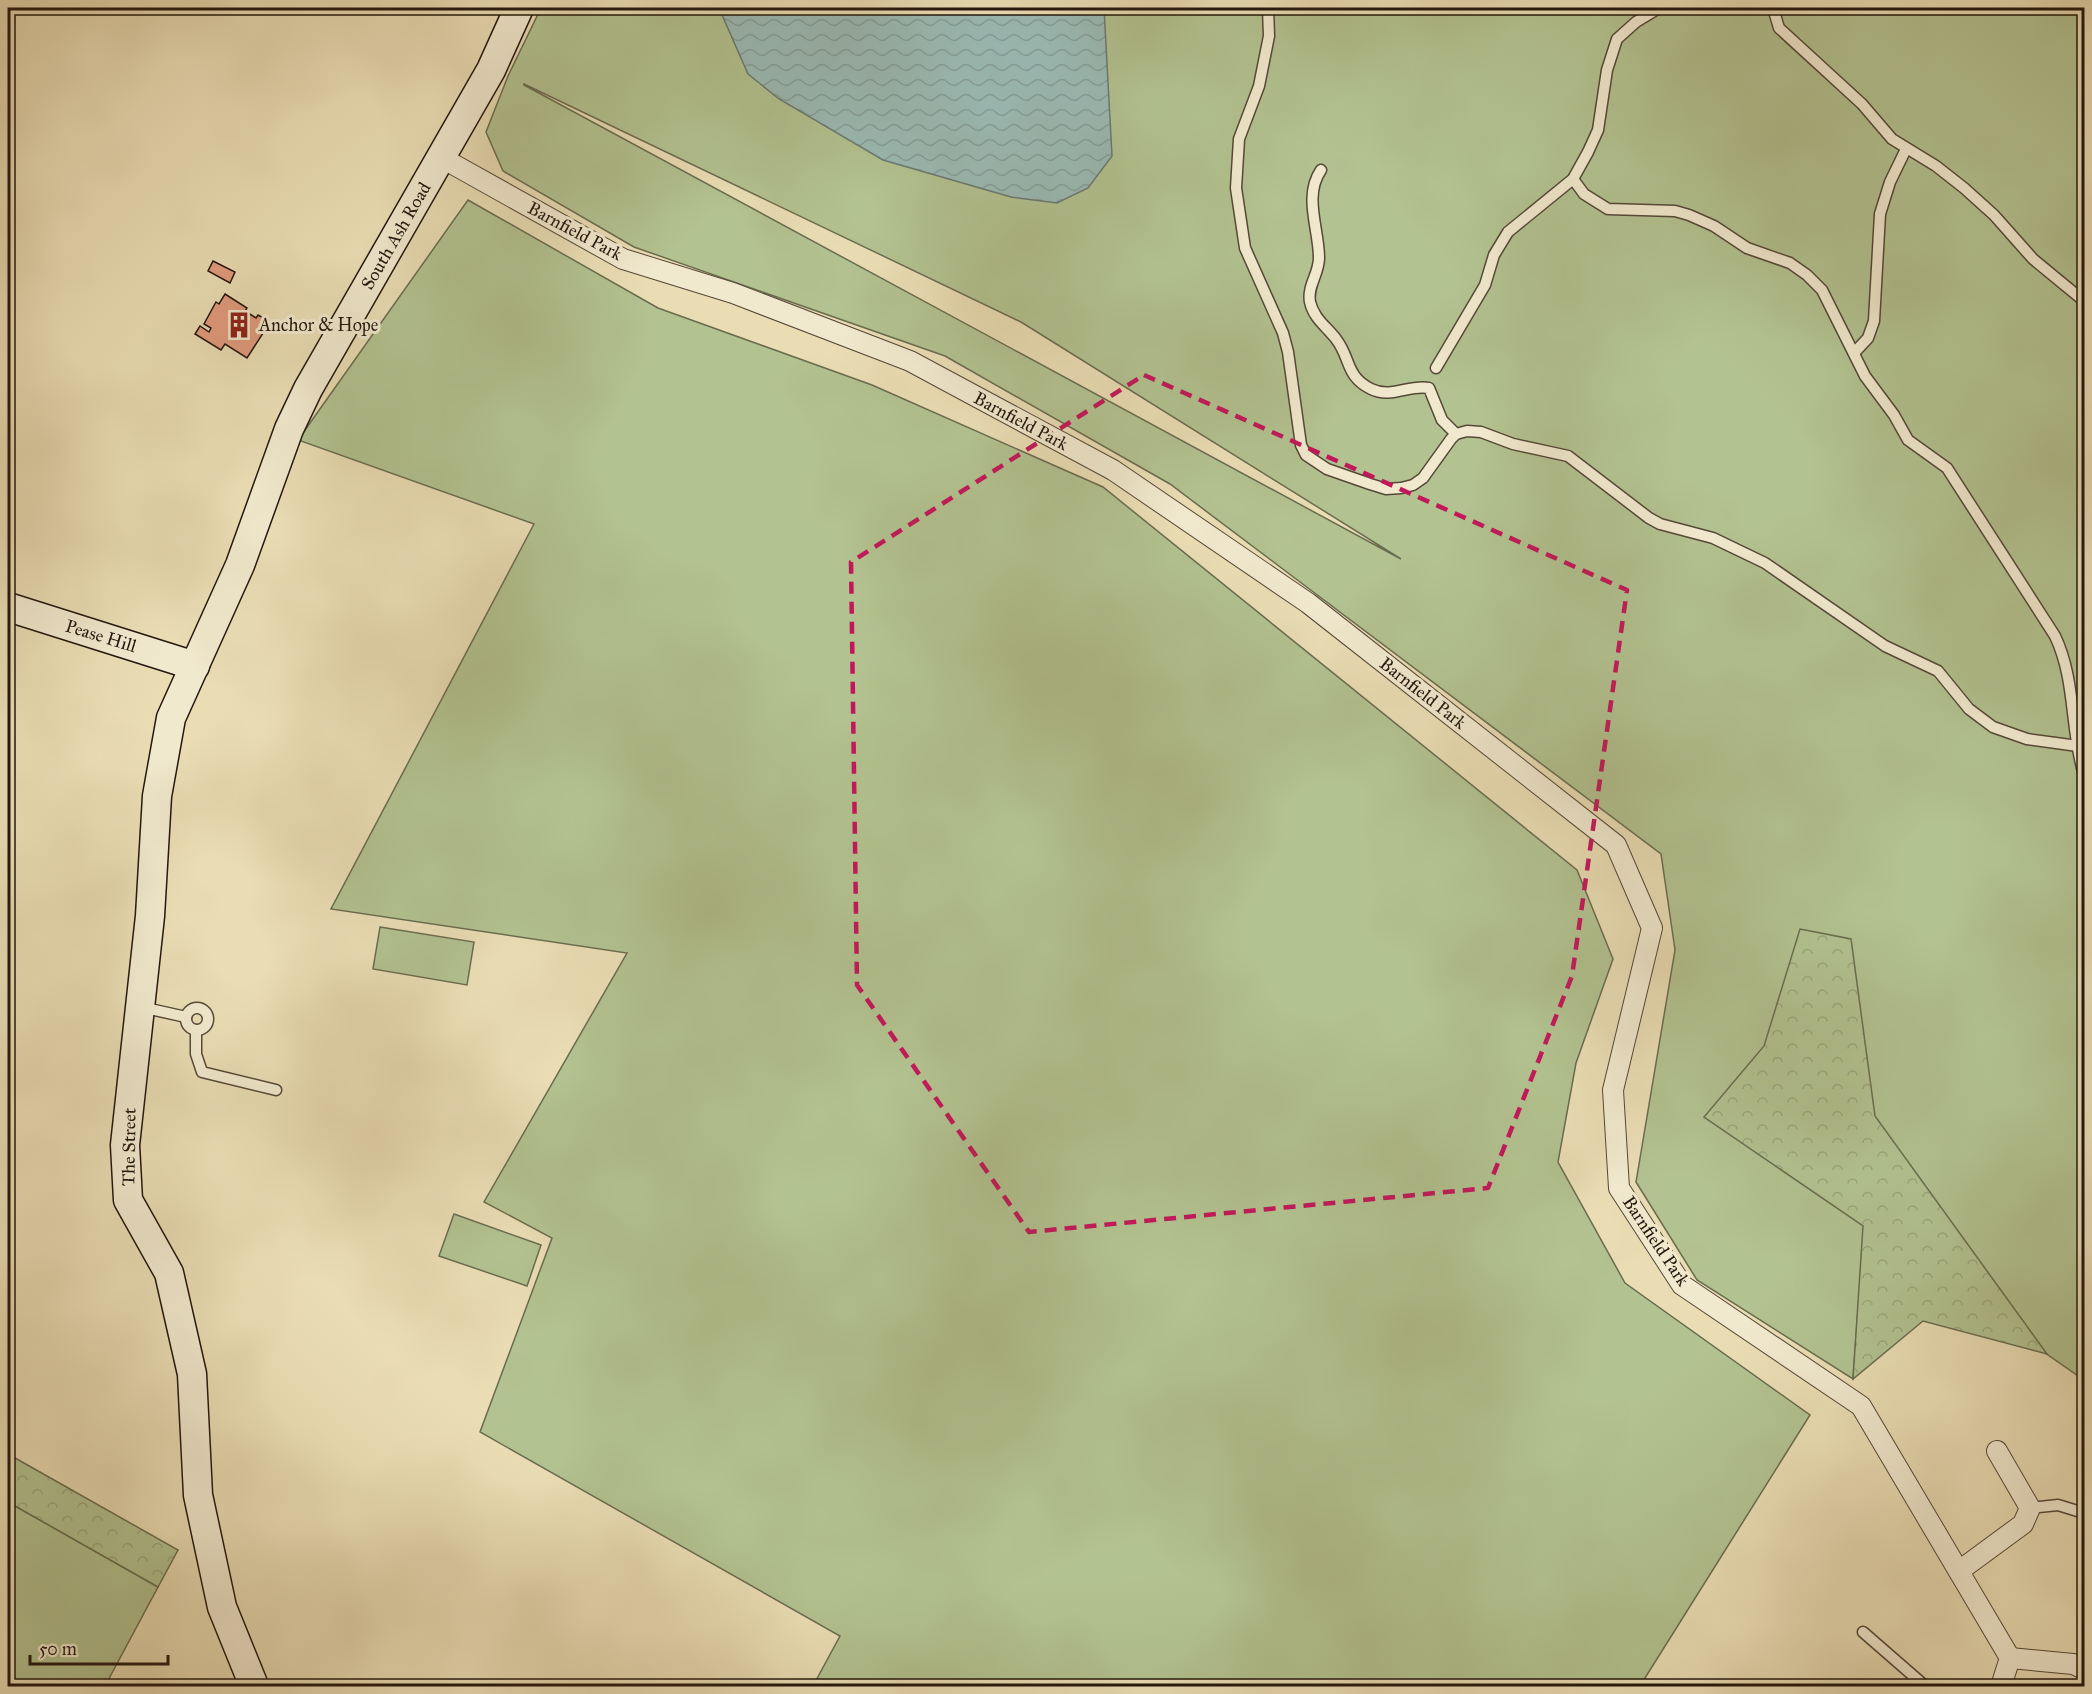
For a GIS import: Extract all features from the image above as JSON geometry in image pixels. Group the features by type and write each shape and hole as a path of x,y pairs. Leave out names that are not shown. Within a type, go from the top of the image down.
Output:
{"street":[{"name":"South Ash Road","path":"195,666 240,565 289,429 303,399 491,70 519,8"},
{"name":"Barnfield Park","path":"442,158 623,259 733,293 910,361 1113,470 1308,603 1616,845 1652,928 1613,1090 1620,1188 1682,1285 1861,1406 2010,1658"},
{"name":"Pease Hill","path":"8,607 195,666"},
{"name":"The Street","path":"195,666 171,718 157,796 150,916 125,1145 128,1200 169,1273 192,1374 198,1496 222,1607 254,1686"},
{"path":"1959,1571 2023,1524 2030,1508 1997,1451"},
{"path":"2001,1686 2010,1658 2073,1664 2085,1669"}],"lane":[{"path":"1269,8 1269,36 1259,86 1239,140 1236,188 1245,248 1283,333 1288,352 1301,445 1314,462 1370,484 1401,488 1413,485 1423,478 1456,434 1467,431 1481,432 1513,444 1568,456 1649,518 1660,524 1713,538 1765,563 1886,646 1938,671 1980,719 2027,740 2078,746"},
{"path":"1436,368 1485,285 1494,255 1508,232 1573,178 1598,130 1607,70 1617,39 1636,22 1659,8"},
{"path":"1773,8 1779,28 1843,86 1892,139 1936,166 1964,188 1994,215 2033,259 2085,301"},
{"path":"1854,353 1868,338 1874,321 1880,214 1890,182 1906,149"},
{"path":"1322,170 1313,188 1314,229 1319,258 1308,292 1313,313 1337,340 1350,372 1357,380 1383,393 1420,386 1429,388 1442,420 1456,434"},
{"path":"1573,178 1584,194 1608,209 1675,211 1714,226 1747,248 1799,268 1821,290 1865,376 1894,415 1908,440 1947,468 2055,636 2066,665 2078,746 2085,775"},
{"path":"140,1007 186,1017"},
{"path":"186,1017 192,1009 205,1011 208,1017 206,1024 196,1030"},
{"path":"186,1017 188,1024 196,1030"},
{"path":"196,1030 196,1054 202,1072 276,1090"},
{"path":"2030,1508 2058,1505 2085,1513"},
{"path":"1863,1632 1925,1686"}],"highlighted area":[{"path":"1144,375 1627,590 1572,976 1488,1188 1029,1232 857,985 851,562"}],"green space":[{"path":"541,8 2084,8 2084,1380 1864,1227 1853,1379 1697,1280 1636,1182 1675,950 1661,854 1170,484 945,356 634,247 503,171 486,132 508,76","holes":["524,84 1021,322 1401,559"]},
{"path":"468,200 658,308 872,385 1103,487 1577,870 1613,959 1576,1063 1558,1162 1625,1283 1810,1415 1640,1686 813,1686 840,1636 480,1432 552,1238 484,1202 627,953 331,909 534,524 298,440"},
{"path":"380,927 474,942 467,985 373,969"},
{"path":"1800,929 1851,939 1875,1116 2047,1354 1923,1321 1853,1379 1863,1226 1704,1117 1764,1046"},
{"path":"454,1214 541,1245 527,1286 439,1256"},
{"path":"8,1454 178,1550 158,1587 8,1502"},
{"path":"8,1502 158,1587 105,1686 8,1686"}],"water":[{"path":"719,8 1104,8 1112,156 1088,188 1057,203 1011,197 883,160 779,99 748,74"}],"building":[{"path":"213,261 235,272 230,283 208,271"},
{"name":"Anchor & Hope","path":"225,294 247,308 245,311 256,318 258,315 274,324 269,333 265,330 247,358 225,344 221,350 195,334 200,326 209,332 211,328 204,324 216,302 219,304"}],"place":[{"name":"Anchor & Hope","path":"239,325"}]}
